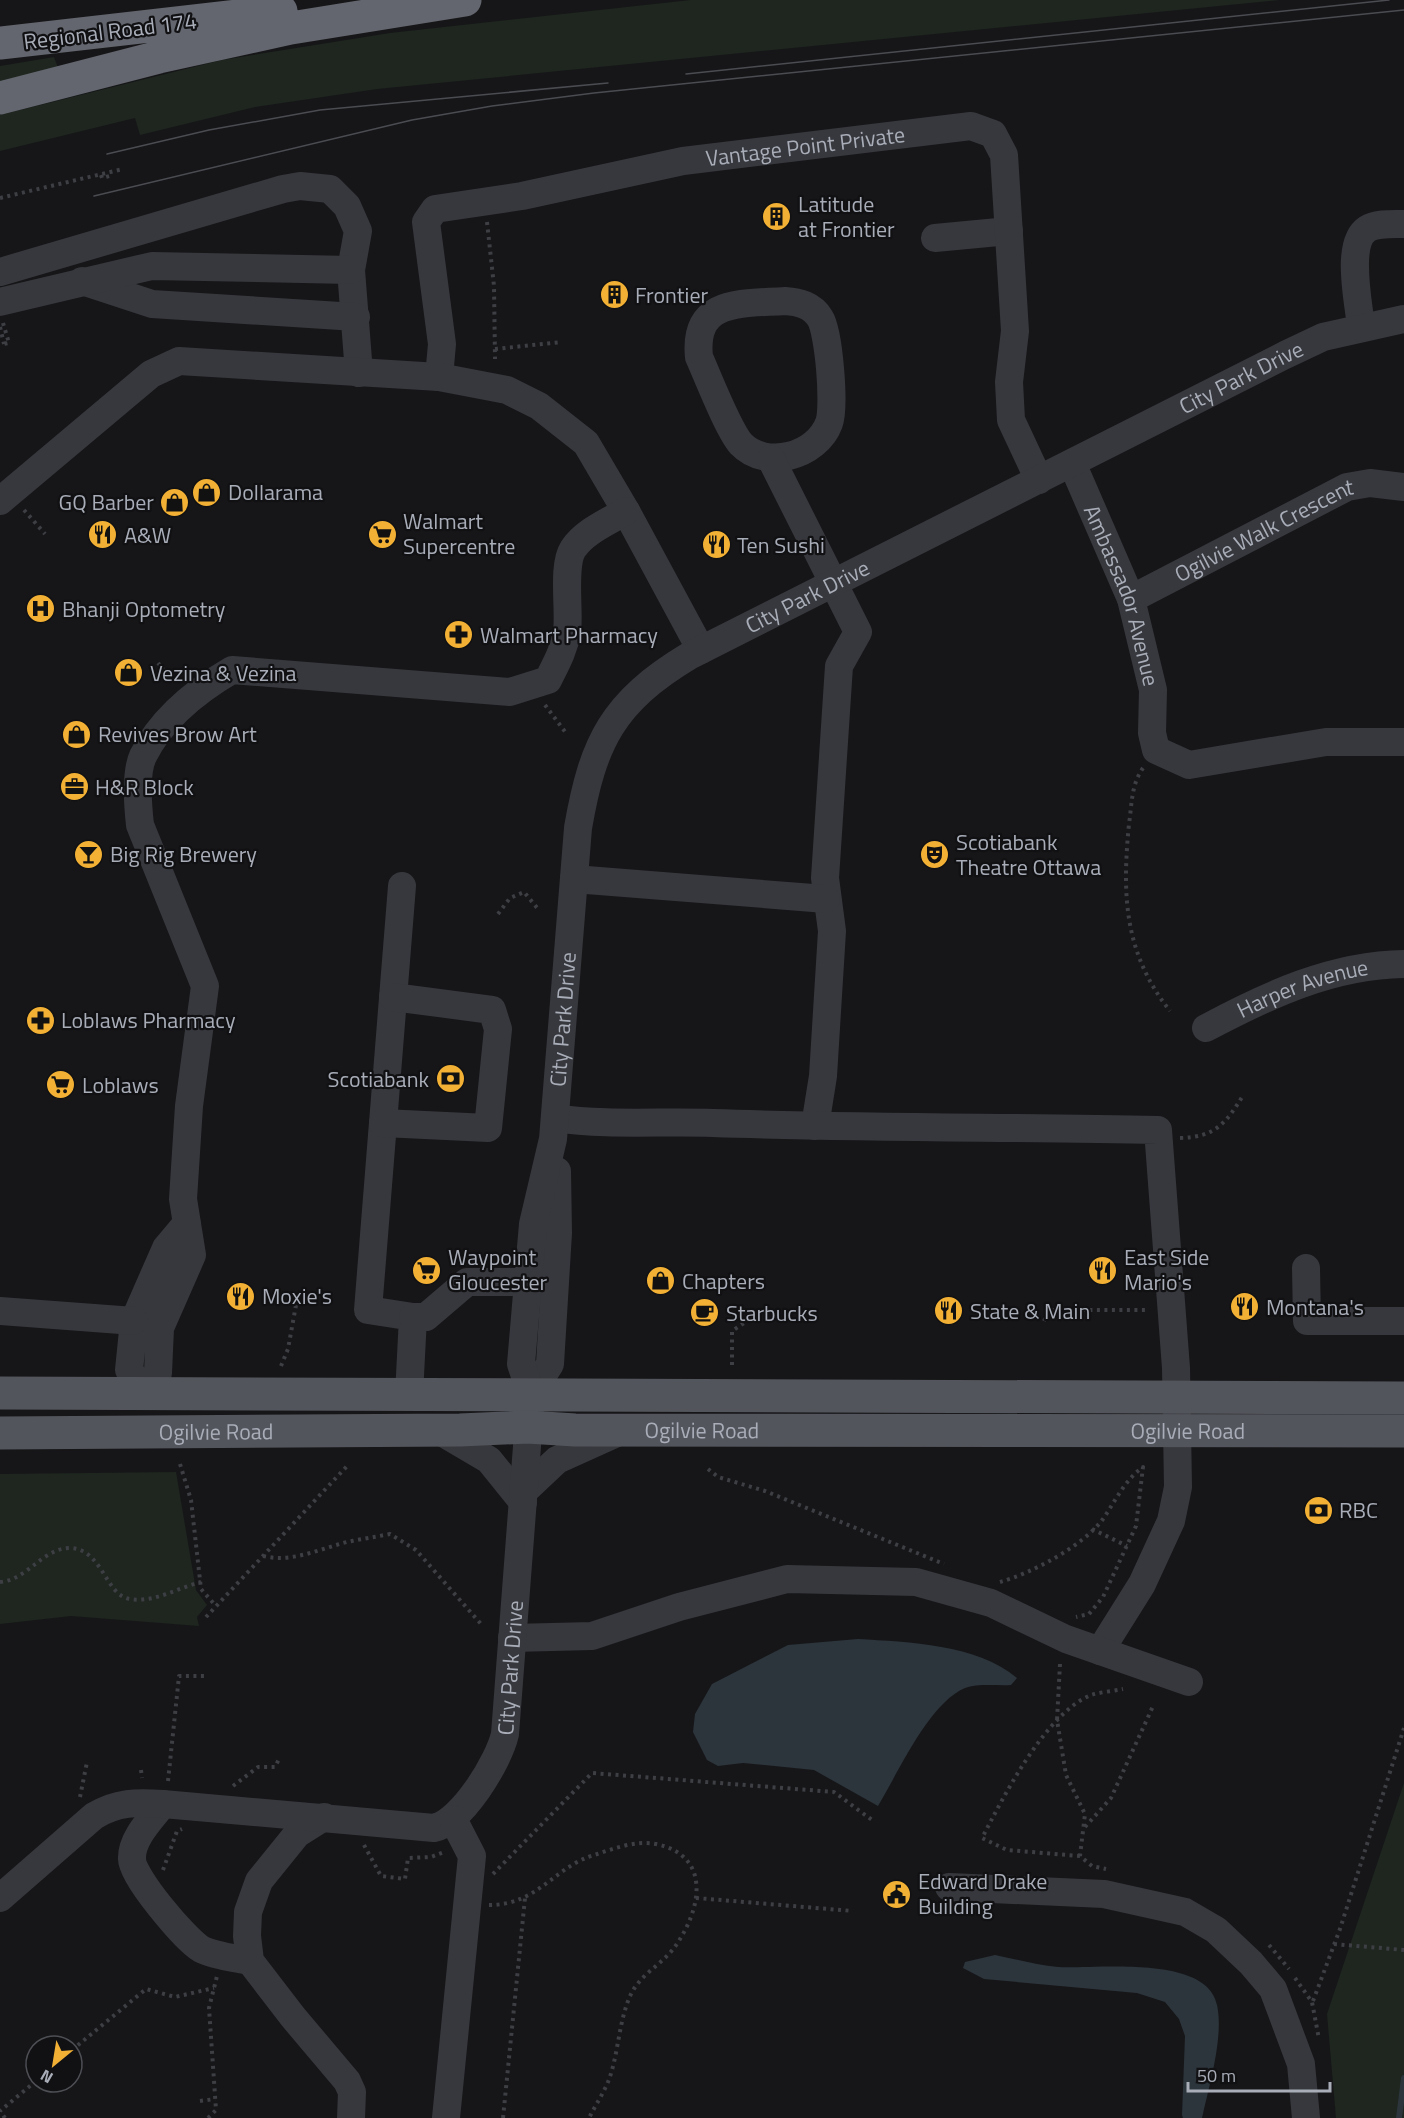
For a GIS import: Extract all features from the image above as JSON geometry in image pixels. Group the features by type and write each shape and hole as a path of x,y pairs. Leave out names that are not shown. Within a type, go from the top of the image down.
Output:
{"highway":[{"name":"Regional Road 174","path":"0,43 398,0"},
{"path":"0,98 159,57 291,28 465,0"}],"main road":[{"name":"Ogilvie Road","path":"0,1393 1404,1398"},
{"name":"Ogilvie Road","path":"0,1433 438,1430 528,1427 624,1430 1404,1431"}],"street":[{"name":"Vantage Point Private","path":"440,377 442,344 426,222 435,208 485,201 683,160 971,126 993,134 1004,155 1015,331 1009,382 1011,420 1039,480"},
{"path":"0,272 206,211 300,186 330,189 347,206 358,231 351,270 359,374"},
{"path":"1361,327 1354,256 1359,237 1368,228 1404,224"},
{"path":"935,238 1009,231"},
{"path":"2,319 82,281 152,266 351,270"},
{"path":"82,281 152,304 356,317"},
{"path":"764,457 807,448 822,435 831,415 824,326 810,308 797,302 734,305 716,311 703,323 697,342 699,357 738,439 764,457 858,632 839,666 825,878 832,932 823,1076 815,1126"},
{"name":"City Park Drive","path":"459,1829 502,1748 531,1394 521,1365 533,1224 554,1129 583,795 595,757 612,720 654,677 701,650 1294,350 1323,337 1404,319"},
{"path":"12,506 150,374 169,363 190,362 359,374 440,377 507,390 555,417 586,443 626,511 701,650"},
{"name":"Ambassador Avenue","path":"1072,463 1131,599 1154,690 1154,741"},
{"name":"Ogilvie Walk Crescent","path":"1131,599 1347,487 1370,483 1404,487"},
{"path":"187,1223 166,1248 134,1321 129,1370 146,1394 158,1373 160,1328 192,1254 187,1223 183,1199 189,1106 205,986 140,825 137,799 142,758 171,715 204,686 232,670 510,692 548,680 563,651 567,630 568,571 572,550 587,534 626,511"},
{"path":"1154,741 1189,765 1326,742 1404,742"},
{"path":"574,879 826,899"},
{"path":"402,886 368,1310 426,1317 467,1282 528,1282"},
{"name":"Harper Avenue","path":"1206,1028 1267,996 1305,982 1385,964 1404,964"},
{"path":"383,1123 488,1128 498,1029 492,1010 393,998"},
{"path":"554,1129 594,1124 675,1122 1158,1130 1178,1396 1178,1487 1171,1521 1142,1584 1100,1651"},
{"name":"City Park Drive","path":"531,1394 550,1364 558,1233 554,1129"},
{"path":"1306,1268 1307,1321 1404,1321"},
{"path":"0,1311 134,1321"},
{"path":"409,1395 413,1317"},
{"path":"438,1430 489,1460 523,1497 557,1460 624,1430"},
{"path":"512,1638 592,1636 679,1607 787,1579 916,1582 991,1603 1066,1639 1189,1682"},
{"path":"165,1792 135,1843 131,1861 158,1905 202,1949 250,1960"},
{"path":"0,1898 101,1812 165,1792 324,1817 459,1829 472,1856 446,2118"},
{"path":"324,1817 297,1834 259,1881 248,1912 250,1960 293,2017 347,2081 352,2092 351,2118"},
{"path":"949,1887 1104,1894 1185,1912 1216,1930 1251,1963 1272,1989 1301,2064 1306,2118"}],"path":[{"path":"0,201 123,169"},
{"path":"101,175 102,178 113,175"},
{"path":"485,201 494,286 495,359"},
{"path":"495,349 561,342"},
{"path":"12,506 45,534"},
{"path":"158,663 181,689"},
{"path":"539,697 566,733"},
{"path":"1154,741 1134,781 1124,873 1126,906 1137,956 1157,995 1170,1011"},
{"path":"498,914 510,898 524,892 538,909"},
{"path":"1173,1138 1196,1138 1209,1134 1229,1118 1244,1094"},
{"path":"281,1366 288,1349 296,1305"},
{"path":"1044,1321 1049,1310 1152,1310"},
{"path":"732,1365 732,1331 750,1319"},
{"path":"180,1464 190,1500 201,1589 215,1605"},
{"path":"206,1617 348,1465"},
{"path":"1001,1587 994,1584 1020,1576 1059,1556 1092,1529 1101,1521 1129,1478 1143,1467 1136,1526 1103,1597 1089,1614 1071,1618"},
{"path":"708,1469 718,1477 765,1491 952,1567"},
{"path":"1092,1529 1127,1546"},
{"path":"263,1556 277,1559 300,1556 347,1542 390,1534 416,1550 481,1624"},
{"path":"0,1582 11,1581 57,1550 71,1548 84,1552 95,1560 117,1593 128,1599 153,1599 179,1587 201,1582"},
{"path":"1060,1664 1057,1720 1065,1775 1085,1814 1080,1856"},
{"path":"165,1792 178,1676 204,1676"},
{"path":"1092,1866 1080,1856 1007,1850 982,1838 1010,1783 1057,1720 1090,1696 1123,1689"},
{"path":"1085,1827 1111,1798 1154,1704"},
{"path":"1312,2002 1334,1944 1404,1728"},
{"path":"233,1786 258,1767 275,1767 280,1757"},
{"path":"80,1797 87,1762"},
{"path":"141,1770 142,1778"},
{"path":"470,1876 490,1877 592,1773 834,1792 872,1820"},
{"path":"376,1822 360,1839 381,1876 405,1879 408,1858 441,1854 459,1829"},
{"path":"164,1879 162,1872 177,1831 190,1824"},
{"path":"468,1905 503,1905 525,1898 587,1857 629,1844 654,1844 684,1856 694,1870 698,1888 692,1916 673,1948 639,1979 631,1995 608,2082 589,2118"},
{"path":"503,2118 525,1898"},
{"path":"696,1898 853,1911"},
{"path":"1334,1944 1404,1950"},
{"path":"208,2118 216,2110 209,2008 222,1954"},
{"path":"84,2040 146,1989 175,1996 214,1988"},
{"path":"5,2118 0,2111 24,2090"},
{"path":"200,2101 215,2098"}],"shaded area":[{"path":"691,0 1280,0 377,89 255,107 140,135 135,118 0,151 0,115 222,60 390,33"},
{"path":"54,57 60,73 0,90 0,66"},
{"path":"176,1472 196,1590 207,1605 197,1617 199,1626 71,1616 0,1624 0,1474"},
{"path":"858,1639 920,1644 962,1652 982,1658 1017,1678 1011,1685 970,1686 952,1696 927,1723 878,1806 814,1770 743,1763 718,1766 707,1760 693,1732 695,1714 712,1684 788,1645"},
{"path":"1404,1783 1404,2118 1336,2118 1327,2014"},
{"path":"995,1955 1058,1967 1122,1966 1172,1971 1193,1978 1209,1989 1217,2005 1219,2032 1215,2062 1202,2118 1183,2118 1182,2115 1185,2036 1179,2019 1165,2002 1137,1993 984,1979 963,1968 965,1962"}],"waterway":[{"path":"1399,2118 1404,2078"}],"tram line":[{"path":"686,74 1389,0"},
{"path":"94,196 412,120 492,106 594,93 1404,10"},
{"path":"107,154 209,130 320,110 608,83"}],"place":[{"name":"Latitude at Frontier","path":"777,217"},
{"name":"Frontier","path":"614,295"},
{"name":"Dollarama","path":"207,492"},
{"name":"GQ Barber","path":"175,502"},
{"name":"Walmart Supercentre","path":"382,534"},
{"name":"A&W","path":"103,535"},
{"name":"Ten Sushi","path":"716,545"},
{"name":"Bhanji Optometry","path":"41,609"},
{"name":"Walmart Pharmacy","path":"459,635"},
{"name":"Vezina & Vezina","path":"129,673"},
{"name":"Revives Brow Art","path":"77,734"},
{"name":"H&R Block","path":"74,787"},
{"name":"Big Rig Brewery","path":"89,854"},
{"name":"Scotiabank Theatre Ottawa","path":"935,855"},
{"name":"Loblaws Pharmacy","path":"40,1020"},
{"name":"Scotiabank","path":"450,1079"},
{"name":"Loblaws","path":"61,1085"},
{"name":"Waypoint Gloucester","path":"427,1270"},
{"name":"East Side Mario's","path":"1103,1270"},
{"name":"Chapters","path":"661,1281"},
{"name":"Moxie's","path":"241,1296"},
{"name":"Montana's","path":"1245,1307"},
{"name":"State & Main","path":"949,1311"},
{"name":"Starbucks","path":"705,1313"},
{"name":"RBC","path":"1318,1510"},
{"name":"Edward Drake Building","path":"897,1894"}]}
